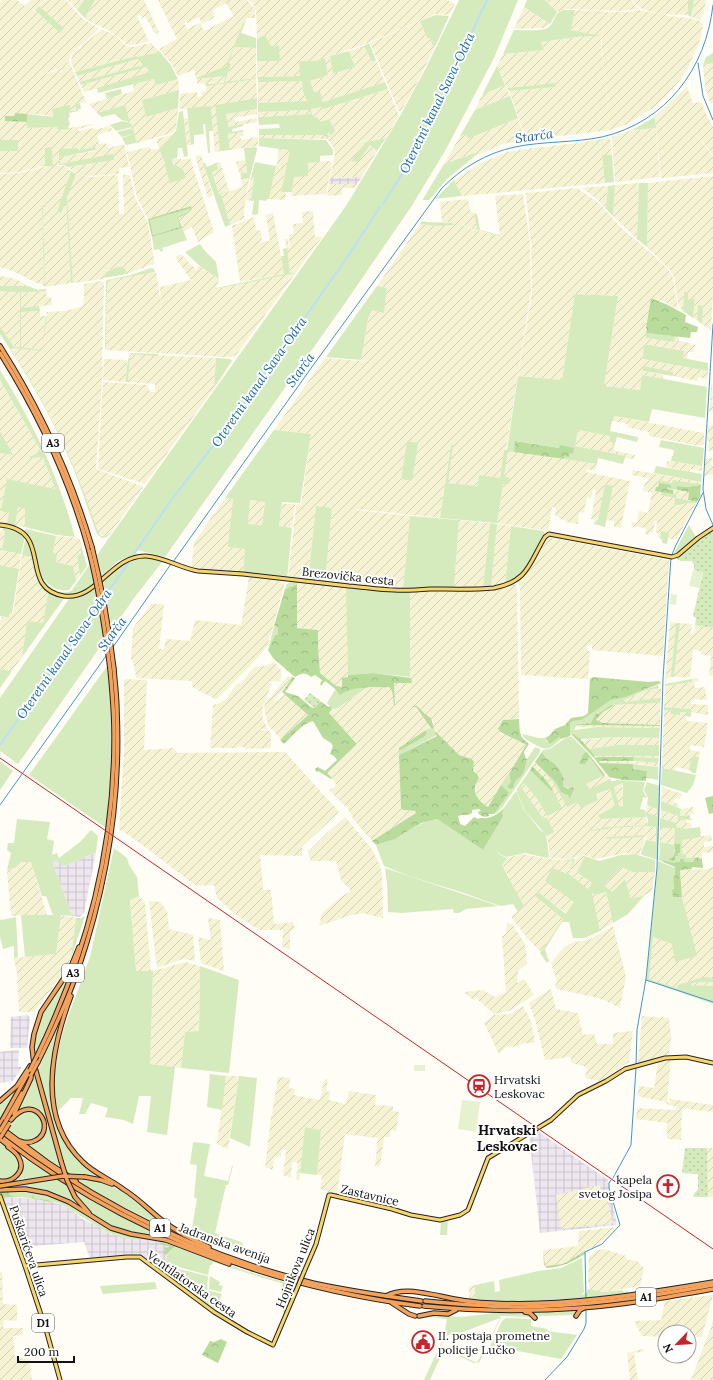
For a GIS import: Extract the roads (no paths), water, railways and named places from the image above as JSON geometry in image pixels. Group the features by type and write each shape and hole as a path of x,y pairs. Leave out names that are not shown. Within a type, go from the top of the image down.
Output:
{"highway":[{"name":"A3","path":"0,346 30,397 57,451 78,503 92,547 105,606 117,711 118,757 113,819 106,862 97,906 79,967 64,1006 38,1062 7,1121 0,1131"},
{"name":"A3","path":"0,353 27,399 51,446 67,483 89,551 99,594 112,669 114,733 112,798 105,852 86,932 64,997 41,1049 30,1068 7,1121 0,1124"},
{"path":"86,932 70,969 41,1012 35,1030 32,1047 35,1070 69,1186 75,1197 87,1211 104,1224"},
{"path":"79,967 79,973 62,1020 56,1045 52,1083 53,1109 61,1132 67,1143 79,1158 95,1172 127,1192 171,1227 188,1237 233,1258"},
{"path":"0,1101 17,1086 30,1068"},
{"path":"0,1127 20,1141 27,1143 38,1139 43,1132 44,1126 42,1118 34,1110 21,1110 7,1121 0,1138"},
{"path":"0,1127 89,1193"},
{"name":"Jadranska avenija","path":"0,1131 49,1167 115,1210 162,1234 201,1250 253,1270 310,1286 390,1302 457,1309"},
{"path":"0,1138 18,1156 21,1165 20,1172 16,1177 7,1182 0,1181"},
{"path":"0,1138 49,1173 81,1193 89,1193"},
{"path":"1,1189 63,1176 85,1176 101,1180 127,1192"},
{"path":"1,1189 33,1190 57,1196 104,1224 131,1234 166,1240 237,1267 253,1270"},
{"name":"Jadranska avenija","path":"89,1193 141,1220 188,1241 233,1258 307,1281 356,1292 423,1301 493,1307 586,1304"},
{"name":"A1","path":"457,1309 520,1311 647,1296 713,1283"},
{"name":"A1","path":"586,1304 628,1303 713,1289"},
{"path":"385,1296 395,1292 409,1291 476,1303 586,1304"},
{"path":"390,1302 409,1314 417,1316 448,1314 457,1309"},
{"path":"576,1316 586,1304"},
{"path":"520,1311 530,1313 535,1318"}],"main road":[{"name":"Brezovička cesta","path":"0,525 15,528 27,536 33,548 36,570 41,581 50,590 62,595 74,596 84,593 116,567 134,558 148,557 199,571 403,590 488,588 504,586 516,581 525,572 545,537 550,534 671,557 678,555 698,538 713,528"},
{"name":"Zastavnice","path":"329,1195 392,1209 407,1214 440,1220 464,1213 468,1210 485,1163 491,1155 551,1120 578,1095 606,1082 620,1072 665,1058 678,1057 713,1063"},
{"name":"Hojnikova ulica","path":"272,1345 316,1244 329,1195"},
{"name":"Puškarićeva ulica","path":"0,1196 47,1333 60,1380"},
{"name":"Ventilatorska cesta","path":"25,1266 134,1256 140,1257 214,1312 272,1345"}],"waterway":[{"name":"Oteretni kanal Sava-Odra","path":"383,204 414,155 487,0"},
{"name":"Starča","path":"173,562 442,188 466,168 494,153 526,145 602,137 625,130 645,119 663,106 679,89 692,71 702,51 709,28 713,5"},
{"path":"698,63 703,96 713,120"},
{"name":"Oteretni kanal Sava-Odra","path":"134,554 170,502 231,422 344,262 380,207"},
{"path":"713,324 703,489 706,509 713,525"},
{"path":"636,1065 637,1030 646,979 657,868 663,679 671,557 703,493"},
{"name":"Oteretni kanal Sava-Odra","path":"103,599 129,562"},
{"name":"Starča","path":"113,647 171,564"},
{"name":"Oteretni kanal Sava-Odra","path":"0,745 99,604"},
{"name":"Starča","path":"0,805 106,656"},
{"path":"646,980 713,1002"},
{"path":"613,1178 631,1145 636,1068"},
{"path":"586,1299 585,1252 602,1244 620,1225 609,1188 609,1183 611,1180"},
{"path":"545,1380 567,1357 584,1329 586,1323 586,1308"}],"railway":[{"path":"0,758 713,1249"}],"place":[{"name":"Hrvatski Leskovac","path":"479,1086"},
{"name":"kapela svetog Josipa","path":"668,1186"},
{"name":"II. postaja prometne policije Lučko","path":"423,1342"}],"district":[{"name":"Hrvatski Leskovac","path":"507,1138"}]}
